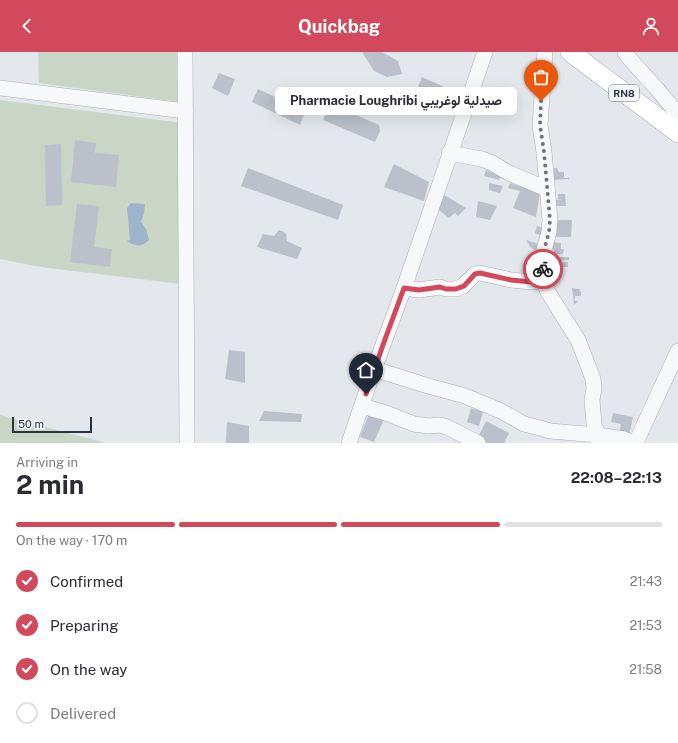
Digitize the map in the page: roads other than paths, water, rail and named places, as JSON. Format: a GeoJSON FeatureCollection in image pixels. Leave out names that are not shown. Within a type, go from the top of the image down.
{"type":"FeatureCollection","features":[{"type":"Feature","properties":{"kind":"main road","name":"RN8"},"geometry":{"type":"LineString","coordinates":[[570,52],[678,134]]}},
{"type":"Feature","properties":{"kind":"street"},"geometry":{"type":"LineString","coordinates":[[185,52],[187,443]]}},
{"type":"Feature","properties":{"kind":"street"},"geometry":{"type":"LineString","coordinates":[[349,443],[404,288],[484,52]]}},
{"type":"Feature","properties":{"kind":"street"},"geometry":{"type":"LineString","coordinates":[[545,52],[540,125],[548,189],[550,220],[549,232],[544,250],[544,282],[548,292],[578,340],[593,379],[594,388],[592,400],[594,424],[598,439]]}},
{"type":"Feature","properties":{"kind":"street"},"geometry":{"type":"LineString","coordinates":[[625,52],[678,114]]}},
{"type":"Feature","properties":{"kind":"street"},"geometry":{"type":"LineString","coordinates":[[0,88],[185,111]]}},
{"type":"Feature","properties":{"kind":"street"},"geometry":{"type":"LineString","coordinates":[[449,154],[482,159],[509,173],[548,189]]}},
{"type":"Feature","properties":{"kind":"street"},"geometry":{"type":"LineString","coordinates":[[404,288],[419,290],[440,287],[446,289],[456,289],[464,286],[475,274],[480,273],[511,280],[544,282]]}},
{"type":"Feature","properties":{"kind":"street"},"geometry":{"type":"LineString","coordinates":[[374,369],[465,396],[501,411],[549,437],[624,439],[632,442],[638,438],[678,351]]}},
{"type":"Feature","properties":{"kind":"street"},"geometry":{"type":"LineString","coordinates":[[362,406],[386,413],[414,424],[428,426],[440,425],[447,427],[478,443]]}},
{"type":"Feature","properties":{"kind":"water"},"geometry":{"type":"Polygon","coordinates":[[[131,203],[145,204],[141,222],[146,229],[149,240],[140,245],[135,245],[126,241],[130,240],[127,208],[131,203]]]}},
{"type":"Feature","properties":{"kind":"place","name":"Pharmacie Loughribi صيدلية لوغريبي"},"geometry":{"type":"Point","coordinates":[541,101]}}]}
